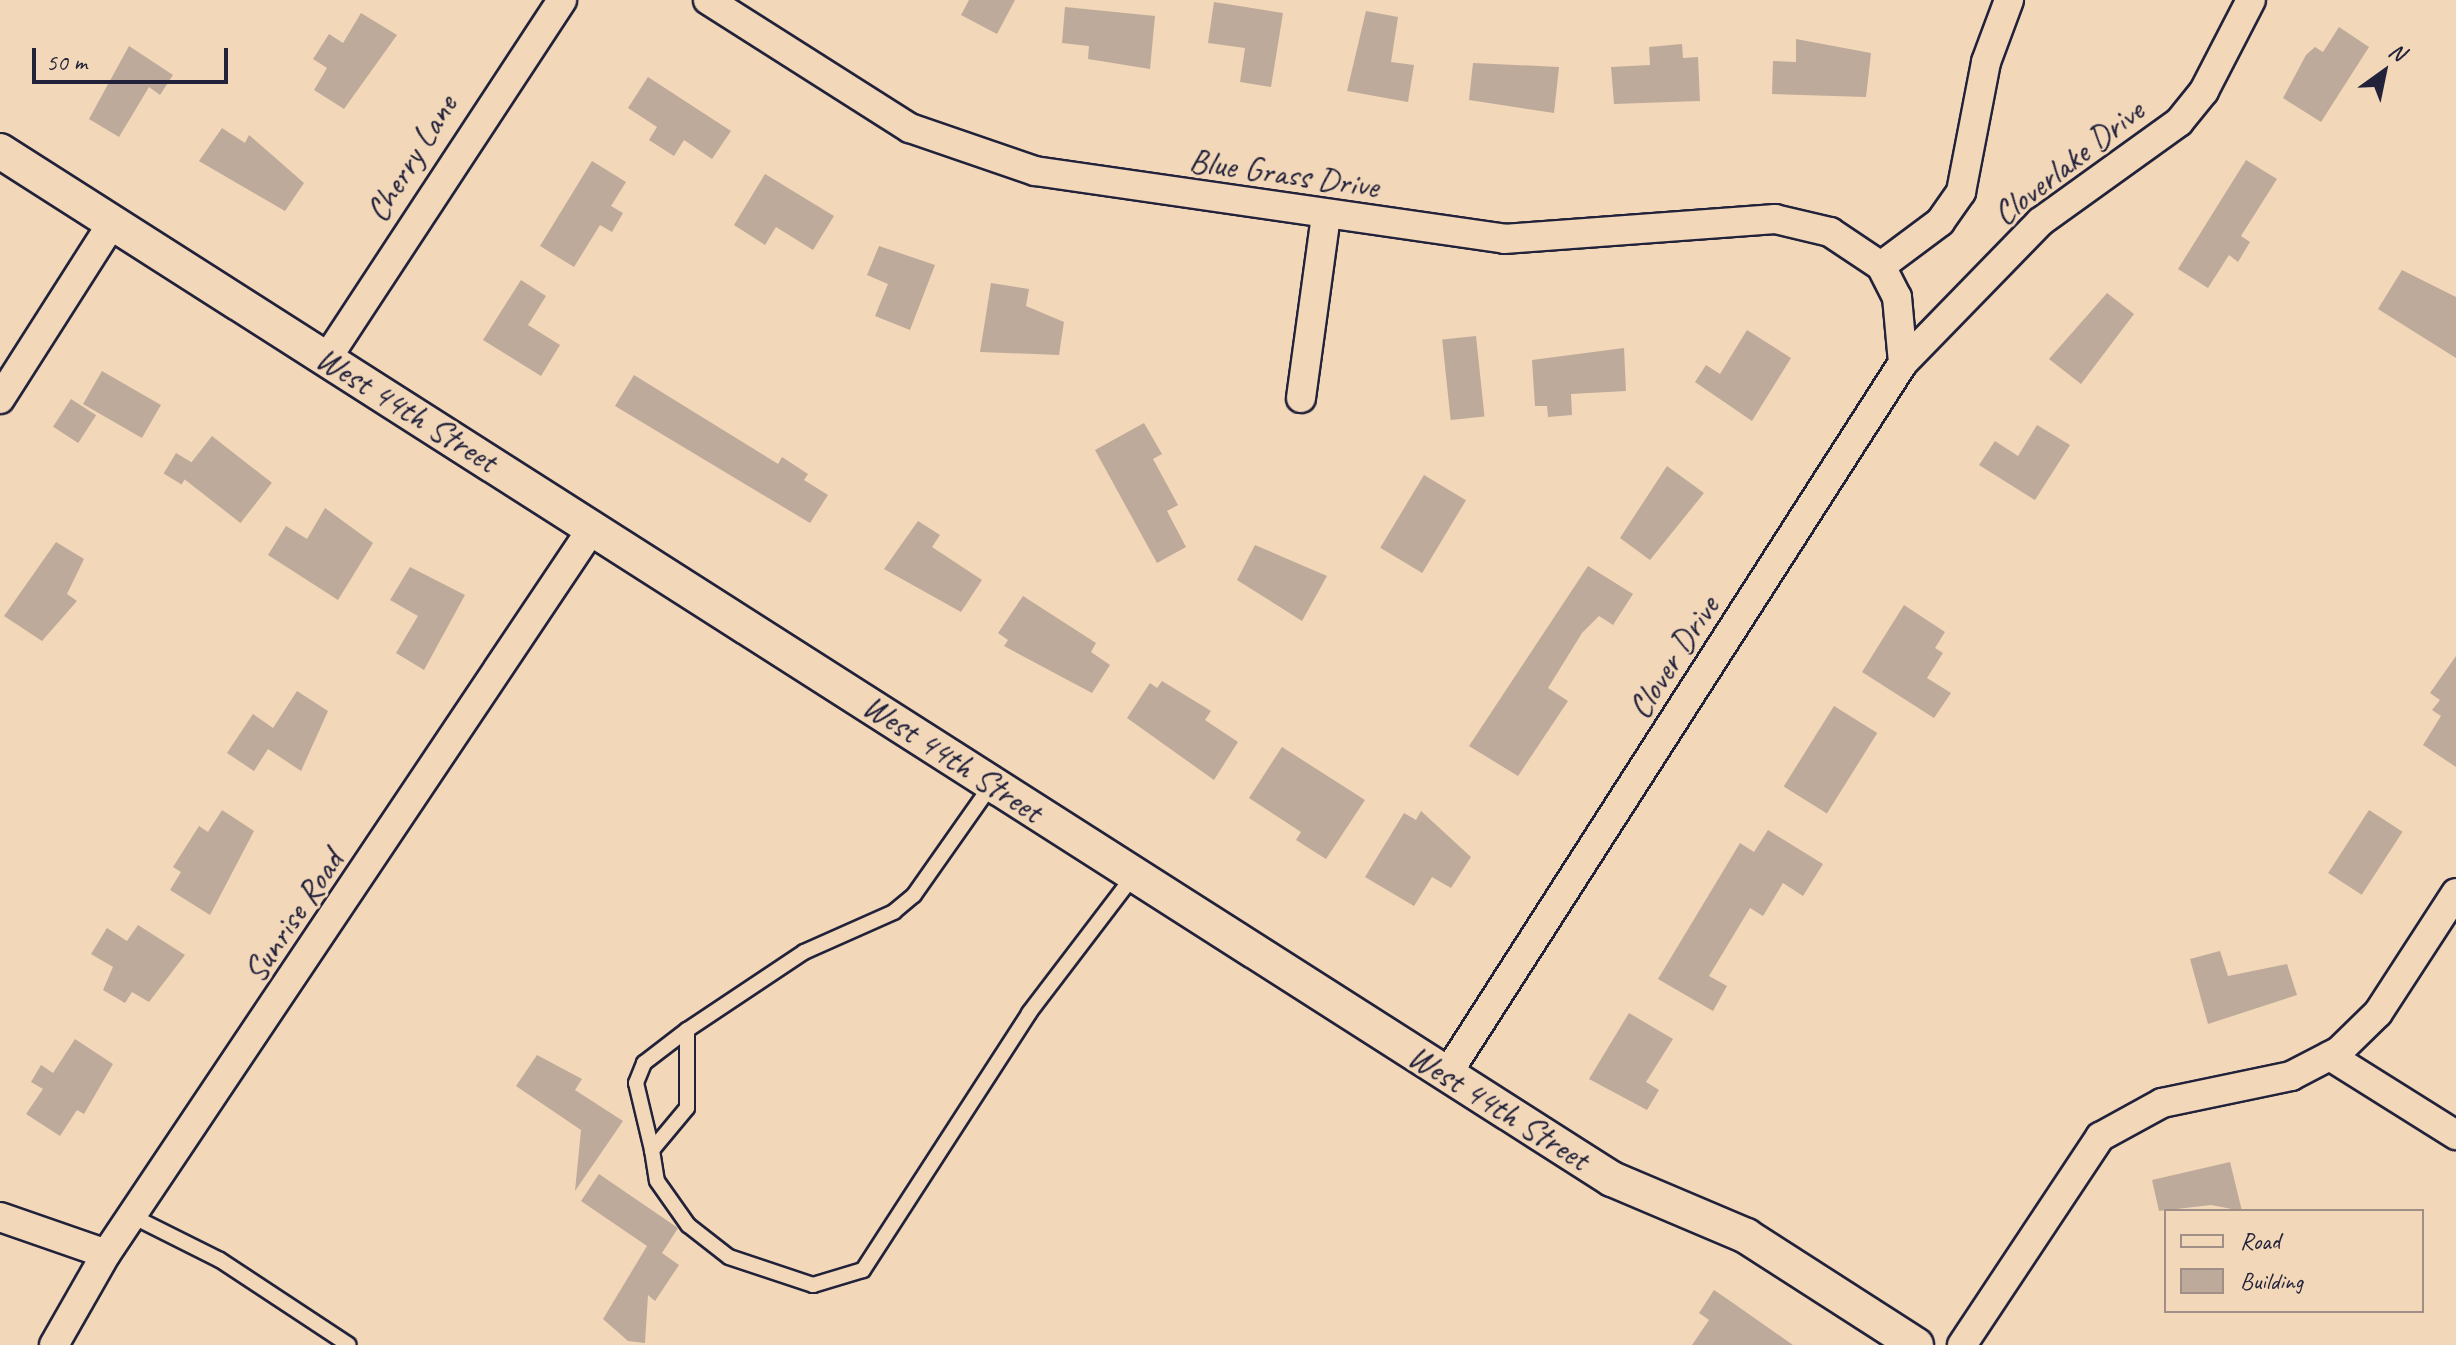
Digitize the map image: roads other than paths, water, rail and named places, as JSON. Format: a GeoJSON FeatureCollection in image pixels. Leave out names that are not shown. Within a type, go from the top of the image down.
{"type":"FeatureCollection","features":[{"type":"Feature","properties":{"kind":"street","name":"Cherry Lane"},"geometry":{"type":"LineString","coordinates":[[327,358],[562,0]]}},
{"type":"Feature","properties":{"kind":"street","name":"Blue Grass Drive"},"geometry":{"type":"LineString","coordinates":[[708,0],[847,93],[989,159],[1326,215],[1555,240],[1775,219],[1830,232],[1881,266]]}},
{"type":"Feature","properties":{"kind":"street","name":"Cloverlake Drive"},"geometry":{"type":"LineString","coordinates":[[1881,266],[1940,222],[1961,192],[1986,62],[2009,0]]}},
{"type":"Feature","properties":{"kind":"street","name":"Cloverlake Drive"},"geometry":{"type":"LineString","coordinates":[[1903,363],[2040,222],[2179,122],[2204,91],[2251,0]]}},
{"type":"Feature","properties":{"kind":"street","name":"West 44th Street"},"geometry":{"type":"LineString","coordinates":[[0,151],[1627,1187],[1746,1236],[1916,1345]]}},
{"type":"Feature","properties":{"kind":"street"},"geometry":{"type":"LineString","coordinates":[[1301,398],[1326,215]]}},
{"type":"Feature","properties":{"kind":"street"},"geometry":{"type":"LineString","coordinates":[[0,399],[112,223]]}},
{"type":"Feature","properties":{"kind":"street"},"geometry":{"type":"LineString","coordinates":[[1881,266],[1897,297],[1903,363]]}},
{"type":"Feature","properties":{"kind":"street","name":"Clover Drive"},"geometry":{"type":"LineString","coordinates":[[1447,1074],[1903,363]]}},
{"type":"Feature","properties":{"kind":"street","name":"Sunrise Road"},"geometry":{"type":"LineString","coordinates":[[54,1345],[106,1254],[593,527]]}},
{"type":"Feature","properties":{"kind":"street"},"geometry":{"type":"LineString","coordinates":[[1962,1345],[2107,1130],[2162,1103],[2291,1076],[2330,1056],[2378,1013],[2456,893]]}},
{"type":"Feature","properties":{"kind":"street"},"geometry":{"type":"LineString","coordinates":[[2330,1056],[2456,1135]]}},
{"type":"Feature","properties":{"kind":"street"},"geometry":{"type":"LineString","coordinates":[[0,1217],[106,1254]]}},
{"type":"Feature","properties":{"kind":"lane"},"geometry":{"type":"LineString","coordinates":[[992,784],[914,895],[894,912],[804,952],[652,1054],[636,1083],[657,1181],[688,1225],[729,1257],[813,1285],[863,1270],[1029,1013],[1134,874]]}},
{"type":"Feature","properties":{"kind":"lane"},"geometry":{"type":"LineString","coordinates":[[652,1150],[687,1108],[687,1030]]}},
{"type":"Feature","properties":{"kind":"lane"},"geometry":{"type":"LineString","coordinates":[[132,1216],[220,1260],[349,1345]]}}]}
